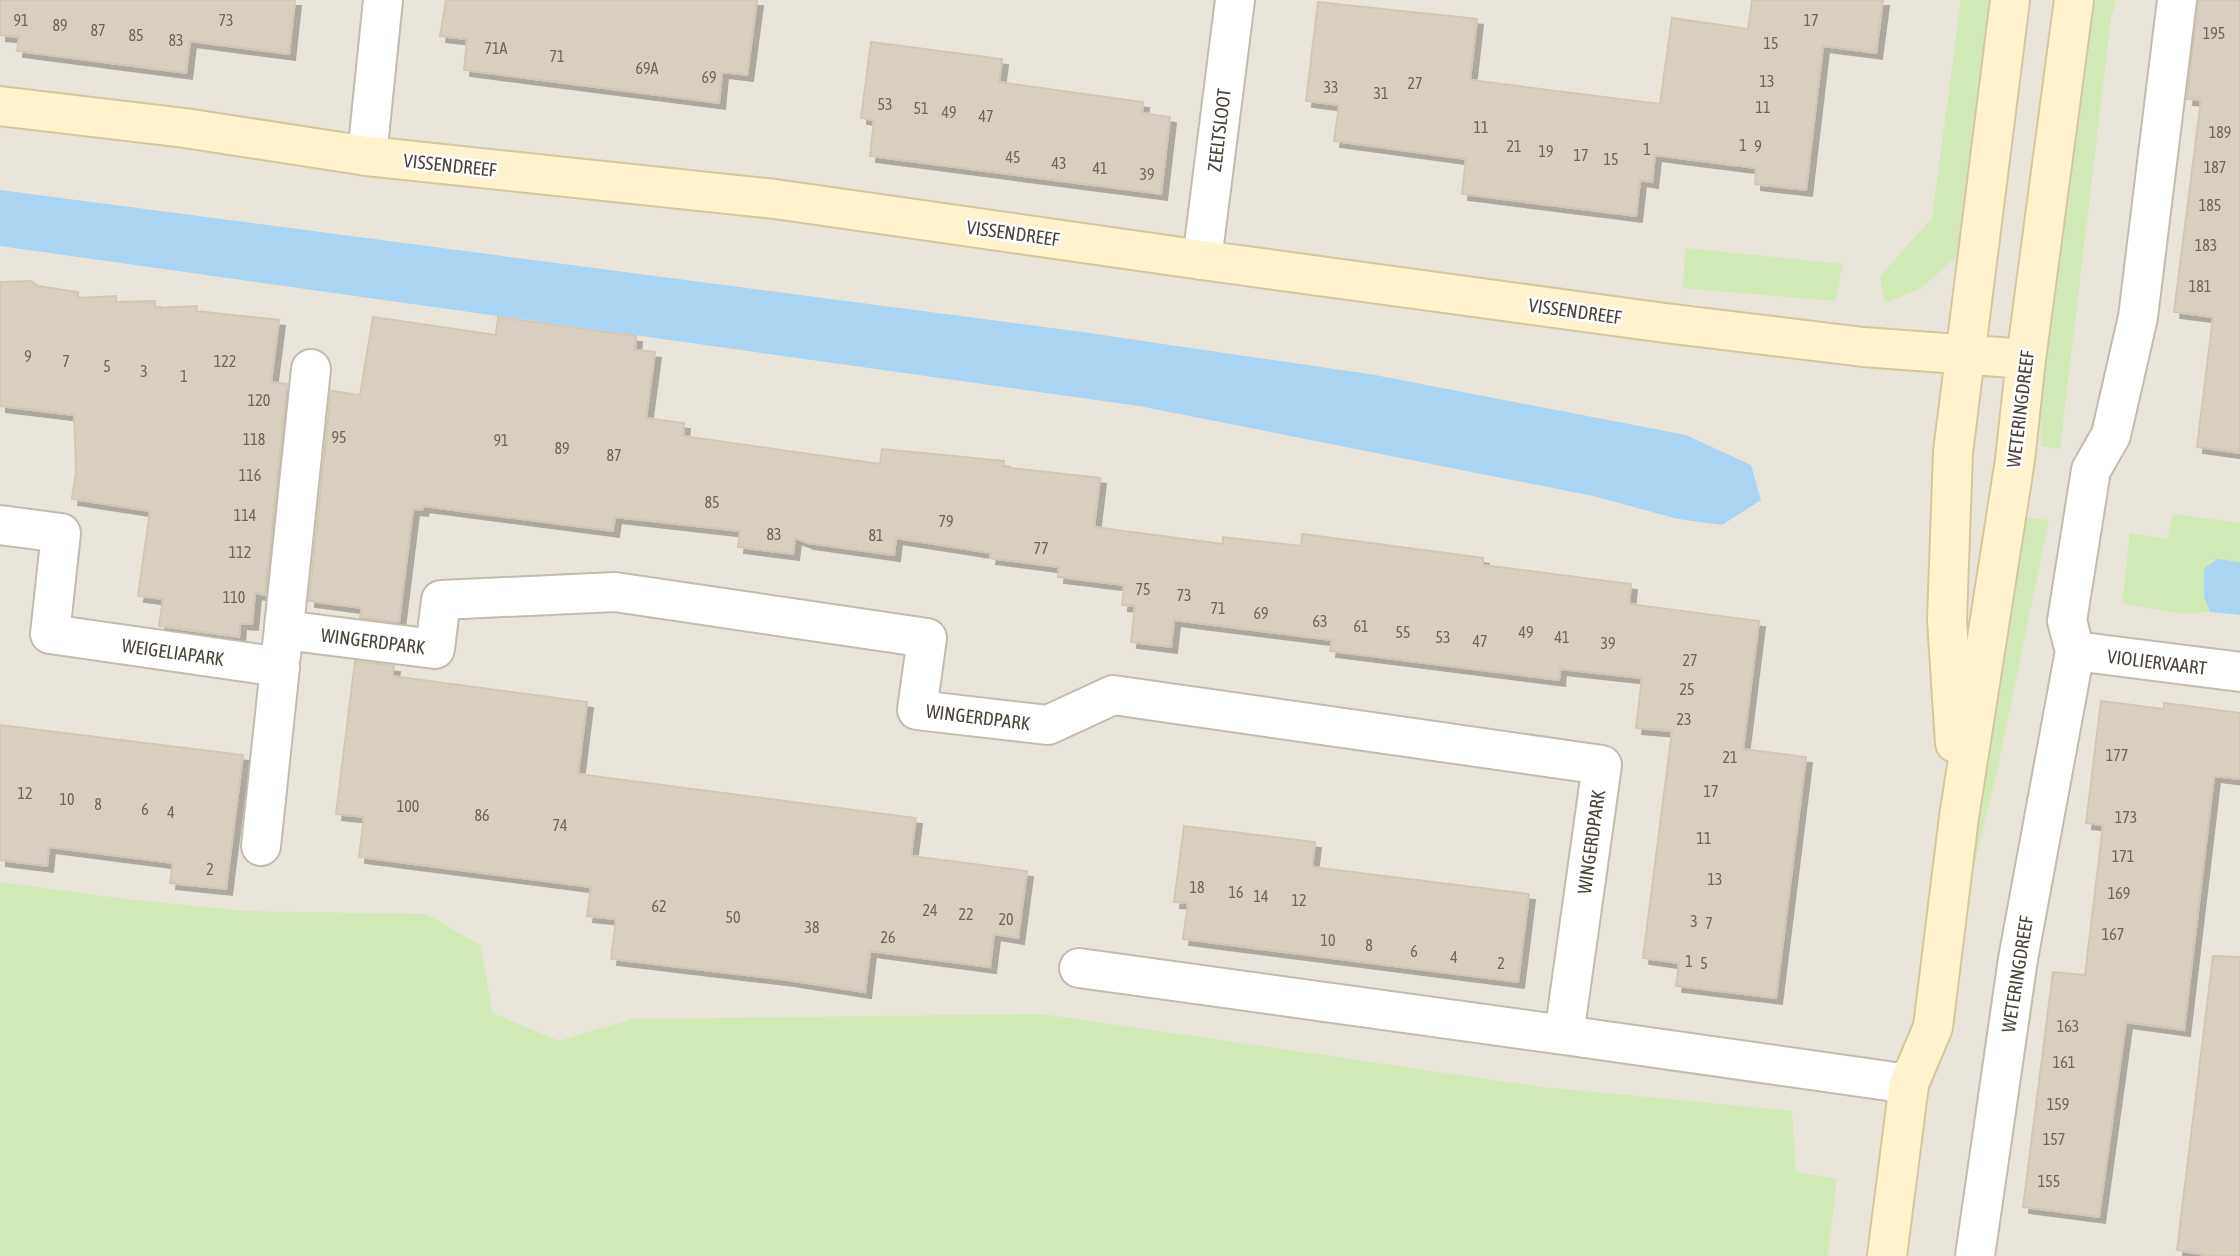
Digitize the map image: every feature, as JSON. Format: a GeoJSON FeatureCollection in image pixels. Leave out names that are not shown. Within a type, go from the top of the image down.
{"type":"FeatureCollection","features":[{"type":"Feature","properties":{"kind":"street"},"geometry":{"type":"LineString","coordinates":[[367,156],[383,0]]}},
{"type":"Feature","properties":{"kind":"street","name":"ZEELTSLOOT"},"geometry":{"type":"LineString","coordinates":[[1202,260],[1235,0]]}},
{"type":"Feature","properties":{"kind":"street","name":"WETERINGDREEF"},"geometry":{"type":"LineString","coordinates":[[1959,817],[1947,620],[1953,452],[2010,0]]}},
{"type":"Feature","properties":{"kind":"street","name":"WETERINGDREEF"},"geometry":{"type":"LineString","coordinates":[[1887,1256],[1909,1084],[1933,1027],[1959,817],[2015,460],[2074,0]]}},
{"type":"Feature","properties":{"kind":"street"},"geometry":{"type":"LineString","coordinates":[[2075,651],[2067,621],[2091,471],[2110,435],[2138,317],[2177,0]]}},
{"type":"Feature","properties":{"kind":"street","name":"VISSENDREEF"},"geometry":{"type":"LineString","coordinates":[[0,106],[185,128],[367,156],[775,198],[1665,323],[1863,347],[2026,359]]}},
{"type":"Feature","properties":{"kind":"street"},"geometry":{"type":"LineString","coordinates":[[261,846],[311,369]]}},
{"type":"Feature","properties":{"kind":"street","name":"WEIGELIAPARK"},"geometry":{"type":"LineString","coordinates":[[0,525],[61,533],[50,634],[280,667]]}},
{"type":"Feature","properties":{"kind":"street","name":"WINGERDPARK"},"geometry":{"type":"LineString","coordinates":[[284,630],[435,649],[441,600],[615,592],[927,638],[917,710],[1048,725],[1113,695],[1602,765],[1564,1035]]}},
{"type":"Feature","properties":{"kind":"street","name":"WETERINGDREEF"},"geometry":{"type":"LineString","coordinates":[[1975,1256],[2018,959],[2075,651]]}},
{"type":"Feature","properties":{"kind":"street","name":"VIOLIERVAART"},"geometry":{"type":"LineString","coordinates":[[2075,651],[2240,672]]}},
{"type":"Feature","properties":{"kind":"street"},"geometry":{"type":"LineString","coordinates":[[1079,968],[1909,1084]]}},
{"type":"Feature","properties":{"kind":"shaded area"},"geometry":{"type":"Polygon","coordinates":[[[0,0],[2240,0],[2240,1256],[0,1256],[0,0]]]}},
{"type":"Feature","properties":{"kind":"green space"},"geometry":{"type":"Polygon","coordinates":[[[1961,0],[1996,0],[1962,252],[1921,288],[1885,303],[1880,276],[1932,218],[1961,0]]]}},
{"type":"Feature","properties":{"kind":"green space"},"geometry":{"type":"Polygon","coordinates":[[[2090,0],[2116,0],[2111,18],[2060,449],[2041,446],[2040,388],[2090,0]]]}},
{"type":"Feature","properties":{"kind":"green space"},"geometry":{"type":"Polygon","coordinates":[[[1685,248],[1843,264],[1835,301],[1683,288],[1685,248]]]}},
{"type":"Feature","properties":{"kind":"green space"},"geometry":{"type":"Polygon","coordinates":[[[2173,514],[2240,523],[2240,562],[2217,559],[2204,597],[2210,612],[2181,614],[2122,603],[2130,533],[2167,539],[2173,514]]]}},
{"type":"Feature","properties":{"kind":"green space"},"geometry":{"type":"Polygon","coordinates":[[[2024,517],[2049,520],[1997,771],[1973,871],[1962,875],[2024,517]]]}},
{"type":"Feature","properties":{"kind":"green space"},"geometry":{"type":"Polygon","coordinates":[[[0,882],[245,911],[426,914],[480,945],[493,1013],[559,1041],[632,1019],[1042,1014],[1542,1087],[1792,1111],[1796,1172],[1837,1179],[1828,1256],[0,1256],[0,882]]]}},
{"type":"Feature","properties":{"kind":"water"},"geometry":{"type":"Polygon","coordinates":[[[0,190],[1082,332],[1375,375],[1686,435],[1751,465],[1761,500],[1722,525],[1678,519],[1593,496],[1139,406],[0,246],[0,190]]]}},
{"type":"Feature","properties":{"kind":"water"},"geometry":{"type":"Polygon","coordinates":[[[2217,559],[2240,562],[2240,615],[2210,612],[2204,597],[2204,569],[2217,559]]]}},
{"type":"Feature","properties":{"kind":"building"},"geometry":{"type":"Polygon","coordinates":[[[0,0],[295,0],[289,54],[190,41],[186,73],[17,51],[19,37],[0,35],[0,0]]]}},
{"type":"Feature","properties":{"kind":"building"},"geometry":{"type":"Polygon","coordinates":[[[446,0],[757,0],[747,75],[722,72],[719,103],[464,70],[467,39],[440,36],[446,0]]]}},
{"type":"Feature","properties":{"kind":"building"},"geometry":{"type":"Polygon","coordinates":[[[1752,0],[1883,0],[1876,53],[1823,46],[1806,190],[1755,184],[1756,168],[1655,155],[1652,182],[1640,180],[1636,216],[1462,194],[1466,159],[1334,141],[1339,105],[1306,101],[1318,2],[1477,19],[1470,80],[1660,104],[1672,18],[1748,29],[1752,0]]]}},
{"type":"Feature","properties":{"kind":"building"},"geometry":{"type":"Polygon","coordinates":[[[2198,0],[2240,0],[2240,453],[2197,447],[2213,317],[2174,312],[2201,100],[2187,99],[2198,0]]]}},
{"type":"Feature","properties":{"kind":"building"},"geometry":{"type":"Polygon","coordinates":[[[871,42],[1002,59],[999,82],[1143,102],[1142,113],[1170,117],[1161,194],[870,156],[874,120],[861,118],[871,42]]]}},
{"type":"Feature","properties":{"kind":"building"},"geometry":{"type":"Polygon","coordinates":[[[31,281],[38,286],[78,292],[78,298],[116,296],[116,302],[155,301],[155,308],[197,306],[196,311],[279,320],[271,382],[287,384],[265,595],[255,593],[252,624],[240,623],[239,637],[159,626],[163,599],[138,596],[150,511],[72,499],[76,471],[74,415],[0,406],[0,282],[31,281]]]}},
{"type":"Feature","properties":{"kind":"building"},"geometry":{"type":"Polygon","coordinates":[[[373,317],[496,335],[498,317],[636,336],[635,350],[655,352],[646,418],[684,423],[683,436],[880,464],[882,449],[1004,461],[1003,467],[1100,478],[1094,527],[1223,544],[1223,537],[1301,546],[1302,534],[1483,558],[1483,565],[1631,584],[1629,604],[1759,621],[1743,749],[1806,757],[1776,998],[1676,986],[1679,963],[1643,958],[1672,731],[1636,728],[1642,678],[1560,669],[1559,680],[1330,651],[1332,640],[1174,620],[1171,647],[1131,642],[1135,606],[1122,605],[1124,585],[1058,577],[1059,567],[990,558],[991,553],[896,538],[894,555],[808,543],[795,538],[793,554],[738,547],[740,531],[615,517],[613,531],[423,506],[422,510],[413,509],[399,622],[360,618],[362,608],[309,601],[331,391],[360,395],[373,317]]]}},
{"type":"Feature","properties":{"kind":"building"},"geometry":{"type":"Polygon","coordinates":[[[355,661],[394,666],[392,676],[587,702],[578,774],[916,818],[911,856],[1027,871],[1018,938],[994,934],[990,967],[870,951],[865,992],[611,959],[616,919],[587,916],[591,887],[359,857],[364,817],[336,814],[355,661]]]}},
{"type":"Feature","properties":{"kind":"building"},"geometry":{"type":"Polygon","coordinates":[[[2101,701],[2164,709],[2164,703],[2240,713],[2240,779],[2214,776],[2184,1030],[2126,1022],[2099,1217],[2023,1207],[2053,972],[2085,975],[2103,825],[2086,823],[2101,701]]]}},
{"type":"Feature","properties":{"kind":"building"},"geometry":{"type":"Polygon","coordinates":[[[0,725],[243,755],[226,889],[170,883],[173,863],[49,847],[47,866],[0,860],[0,725]]]}},
{"type":"Feature","properties":{"kind":"building"},"geometry":{"type":"Polygon","coordinates":[[[1184,826],[1315,842],[1312,867],[1529,894],[1518,982],[1183,939],[1188,903],[1174,902],[1184,826]]]}},
{"type":"Feature","properties":{"kind":"building"},"geometry":{"type":"Polygon","coordinates":[[[2213,956],[2240,957],[2240,1256],[2212,1256],[2177,1250],[2213,956]]]}}]}
